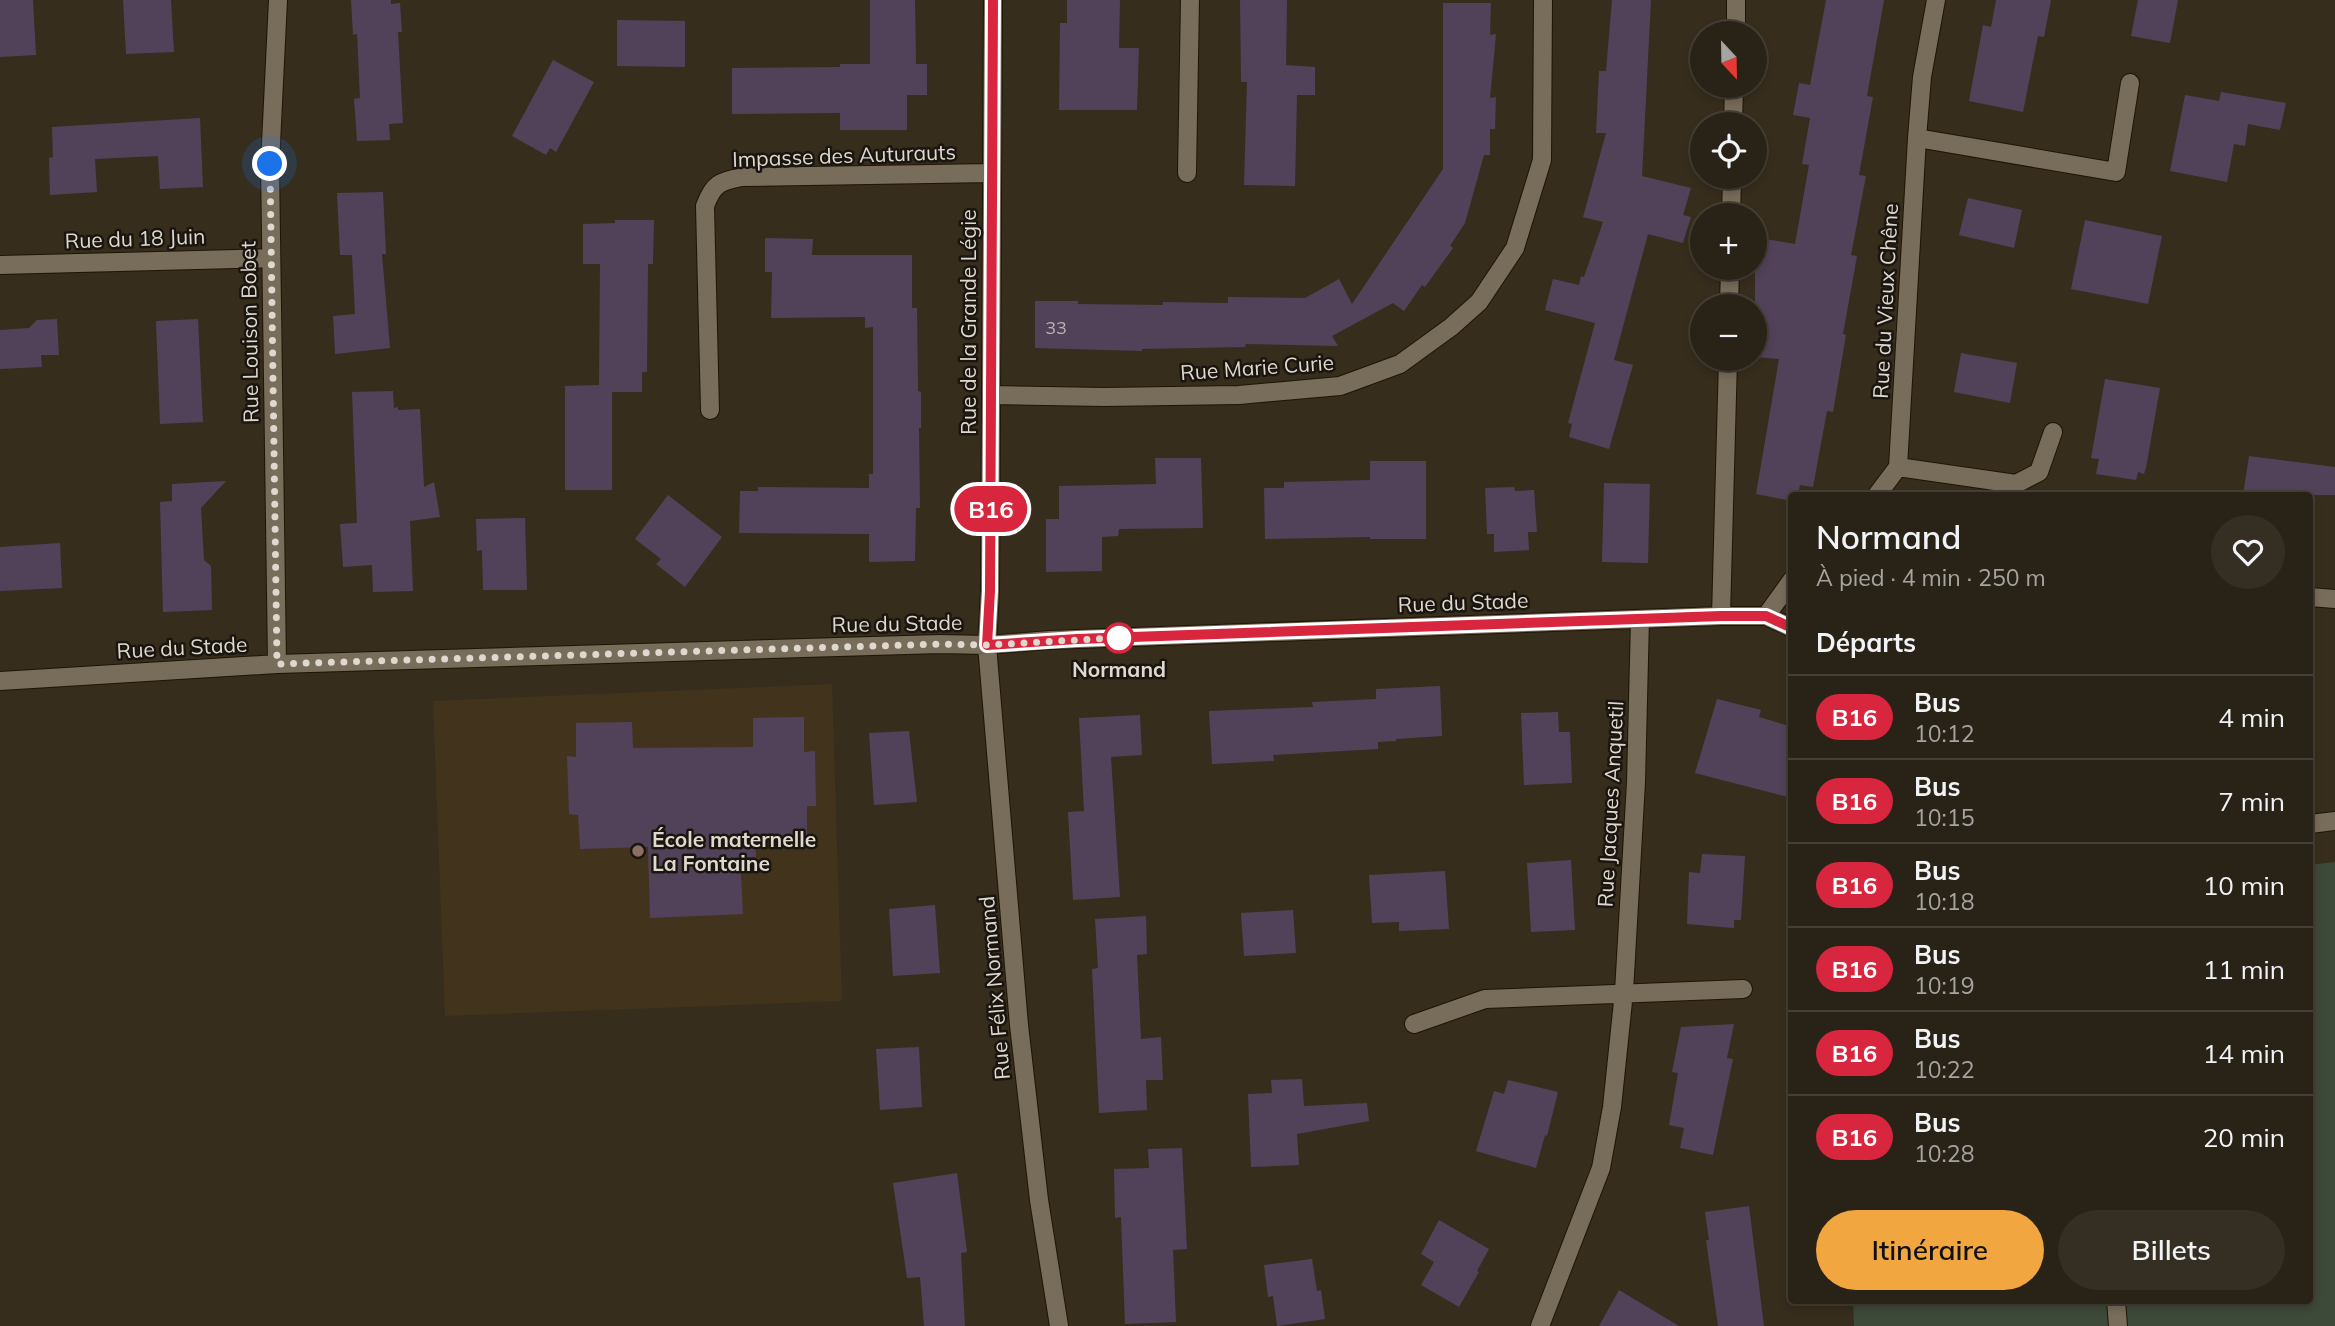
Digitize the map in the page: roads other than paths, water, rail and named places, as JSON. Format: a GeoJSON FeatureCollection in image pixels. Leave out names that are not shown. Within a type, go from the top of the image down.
{"type":"FeatureCollection","features":[{"type":"Feature","properties":{"kind":"street","name":"Rue Louison Bobet"},"geometry":{"type":"LineString","coordinates":[[277,664],[270,164],[278,0]]}},
{"type":"Feature","properties":{"kind":"street","name":"Rue de la Grande Légie"},"geometry":{"type":"LineString","coordinates":[[987,645],[990,591],[993,0]]}},
{"type":"Feature","properties":{"kind":"street"},"geometry":{"type":"LineString","coordinates":[[1187,173],[1190,0]]}},
{"type":"Feature","properties":{"kind":"street","name":"Rue Marie Curie"},"geometry":{"type":"LineString","coordinates":[[991,395],[1239,396],[1340,386],[1400,364],[1451,327],[1479,302],[1515,248],[1542,160],[1543,0]]}},
{"type":"Feature","properties":{"kind":"street"},"geometry":{"type":"LineString","coordinates":[[1736,0],[1736,21]]}},
{"type":"Feature","properties":{"kind":"street","name":"Rue du Vieux Chêne"},"geometry":{"type":"LineString","coordinates":[[1898,467],[1917,138],[1923,77],[1936,0]]}},
{"type":"Feature","properties":{"kind":"street"},"geometry":{"type":"LineString","coordinates":[[1917,138],[2116,172],[2130,83]]}},
{"type":"Feature","properties":{"kind":"street","name":"Impasse des Auturauts"},"geometry":{"type":"LineString","coordinates":[[710,410],[704,225],[705,206],[710,191],[723,181],[742,177],[992,173]]}},
{"type":"Feature","properties":{"kind":"street","name":"Rue du 18 Juin"},"geometry":{"type":"LineString","coordinates":[[0,265],[271,257]]}},
{"type":"Feature","properties":{"kind":"street"},"geometry":{"type":"LineString","coordinates":[[1721,616],[1728,371]]}},
{"type":"Feature","properties":{"kind":"street"},"geometry":{"type":"LineString","coordinates":[[1879,492],[1898,467],[2016,484],[2039,472],[2053,432]]}},
{"type":"Feature","properties":{"kind":"street"},"geometry":{"type":"LineString","coordinates":[[1766,616],[1788,586]]}},
{"type":"Feature","properties":{"kind":"street"},"geometry":{"type":"LineString","coordinates":[[2313,597],[2335,599]]}},
{"type":"Feature","properties":{"kind":"street","name":"Rue du Stade"},"geometry":{"type":"LineString","coordinates":[[0,681],[277,664],[940,644],[987,645],[1050,640],[1640,618],[1766,616],[1788,626]]}},
{"type":"Feature","properties":{"kind":"street","name":"Rue Jacques Anquetil"},"geometry":{"type":"LineString","coordinates":[[1539,1326],[1601,1168],[1612,1107],[1624,992],[1636,782],[1640,618]]}},
{"type":"Feature","properties":{"kind":"street","name":"Rue Félix Normand"},"geometry":{"type":"LineString","coordinates":[[987,645],[1019,1026],[1039,1200],[1059,1326]]}},
{"type":"Feature","properties":{"kind":"street"},"geometry":{"type":"LineString","coordinates":[[2313,824],[2335,821]]}},
{"type":"Feature","properties":{"kind":"street"},"geometry":{"type":"LineString","coordinates":[[1414,1024],[1485,999],[1743,989]]}},
{"type":"Feature","properties":{"kind":"street"},"geometry":{"type":"LineString","coordinates":[[2116,1304],[2118,1326]]}},
{"type":"Feature","properties":{"kind":"place","name":"Normand"},"geometry":{"type":"Point","coordinates":[1119,638]}},
{"type":"Feature","properties":{"kind":"place","name":"École maternelle La Fontaine"},"geometry":{"type":"Point","coordinates":[638,851]}}]}
